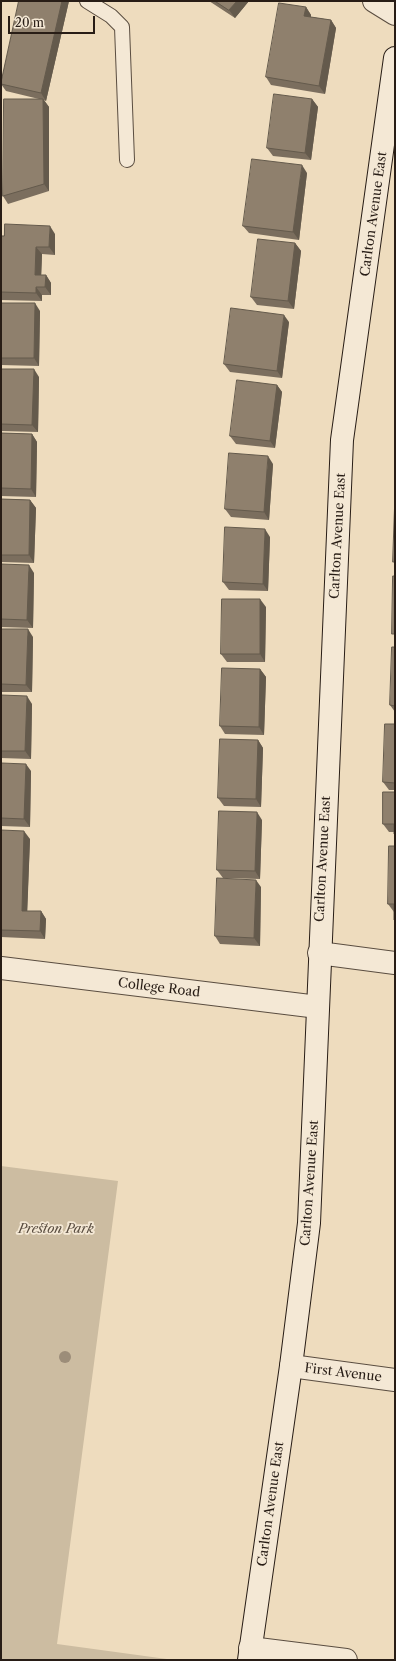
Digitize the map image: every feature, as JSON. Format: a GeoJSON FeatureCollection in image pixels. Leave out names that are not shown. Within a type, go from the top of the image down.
{"type":"FeatureCollection","features":[{"type":"Feature","properties":{"kind":"street"},"geometry":{"type":"LineString","coordinates":[[374,1],[395,14]]}},
{"type":"Feature","properties":{"kind":"street","name":"Carlton Avenue East"},"geometry":{"type":"LineString","coordinates":[[250,1654],[291,1366],[309,1223],[319,953],[342,440],[395,58]]}},
{"type":"Feature","properties":{"kind":"street"},"geometry":{"type":"LineString","coordinates":[[319,953],[395,963]]}},
{"type":"Feature","properties":{"kind":"street","name":"College Road"},"geometry":{"type":"LineString","coordinates":[[1,968],[318,1007]]}},
{"type":"Feature","properties":{"kind":"street","name":"First Avenue"},"geometry":{"type":"LineString","coordinates":[[291,1366],[395,1380]]}},
{"type":"Feature","properties":{"kind":"street"},"geometry":{"type":"LineString","coordinates":[[250,1654],[346,1660]]}},
{"type":"Feature","properties":{"kind":"lane"},"geometry":{"type":"LineString","coordinates":[[87,1],[111,16],[122,27],[127,160]]}},
{"type":"Feature","properties":{"kind":"green space","name":"Preston Park"},"geometry":{"type":"Polygon","coordinates":[[[1,1166],[118,1181],[57,1644],[174,1660],[1,1660],[1,1166]]]}},
{"type":"Feature","properties":{"kind":"building"},"geometry":{"type":"Polygon","coordinates":[[[19,1],[62,1],[41,93],[1,84],[19,1]]]}},
{"type":"Feature","properties":{"kind":"building"},"geometry":{"type":"Polygon","coordinates":[[[215,1],[237,1],[229,10],[215,1]]]}},
{"type":"Feature","properties":{"kind":"building"},"geometry":{"type":"Polygon","coordinates":[[[279,3],[306,7],[304,16],[331,20],[319,86],[266,77],[279,3]]]}},
{"type":"Feature","properties":{"kind":"building"},"geometry":{"type":"Polygon","coordinates":[[[274,94],[312,99],[305,153],[267,148],[274,94]]]}},
{"type":"Feature","properties":{"kind":"building"},"geometry":{"type":"Polygon","coordinates":[[[4,99],[43,99],[44,184],[3,196],[4,99]]]}},
{"type":"Feature","properties":{"kind":"building"},"geometry":{"type":"Polygon","coordinates":[[[252,159],[302,165],[293,232],[243,226],[252,159]]]}},
{"type":"Feature","properties":{"kind":"building"},"geometry":{"type":"Polygon","coordinates":[[[5,224],[50,226],[49,247],[36,247],[35,275],[46,275],[45,287],[36,287],[36,293],[1,292],[1,236],[4,236],[5,224]]]}},
{"type":"Feature","properties":{"kind":"building"},"geometry":{"type":"Polygon","coordinates":[[[258,239],[295,243],[288,301],[251,297],[258,239]]]}},
{"type":"Feature","properties":{"kind":"building"},"geometry":{"type":"Polygon","coordinates":[[[1,303],[35,303],[34,358],[1,358],[1,303]]]}},
{"type":"Feature","properties":{"kind":"building"},"geometry":{"type":"Polygon","coordinates":[[[231,308],[284,315],[277,371],[224,364],[231,308]]]}},
{"type":"Feature","properties":{"kind":"building"},"geometry":{"type":"Polygon","coordinates":[[[1,369],[34,369],[32,425],[1,424],[1,369]]]}},
{"type":"Feature","properties":{"kind":"building"},"geometry":{"type":"Polygon","coordinates":[[[237,380],[277,385],[270,441],[230,436],[237,380]]]}},
{"type":"Feature","properties":{"kind":"building"},"geometry":{"type":"Polygon","coordinates":[[[1,433],[32,434],[31,489],[1,488],[1,433]]]}},
{"type":"Feature","properties":{"kind":"building"},"geometry":{"type":"Polygon","coordinates":[[[229,453],[268,456],[264,512],[225,509],[229,453]]]}},
{"type":"Feature","properties":{"kind":"building"},"geometry":{"type":"Polygon","coordinates":[[[395,495],[395,562],[393,562],[395,495]]]}},
{"type":"Feature","properties":{"kind":"building"},"geometry":{"type":"Polygon","coordinates":[[[1,499],[30,500],[29,555],[1,555],[1,499]]]}},
{"type":"Feature","properties":{"kind":"building"},"geometry":{"type":"Polygon","coordinates":[[[225,527],[265,529],[263,584],[223,582],[225,527]]]}},
{"type":"Feature","properties":{"kind":"building"},"geometry":{"type":"Polygon","coordinates":[[[1,564],[29,565],[27,620],[1,619],[1,564]]]}},
{"type":"Feature","properties":{"kind":"building"},"geometry":{"type":"Polygon","coordinates":[[[393,576],[395,576],[395,634],[392,634],[393,576]]]}},
{"type":"Feature","properties":{"kind":"building"},"geometry":{"type":"Polygon","coordinates":[[[222,599],[260,599],[260,654],[221,654],[222,599]]]}},
{"type":"Feature","properties":{"kind":"building"},"geometry":{"type":"Polygon","coordinates":[[[1,629],[28,629],[26,685],[1,684],[1,629]]]}},
{"type":"Feature","properties":{"kind":"building"},"geometry":{"type":"Polygon","coordinates":[[[392,647],[395,647],[395,706],[390,705],[392,647]]]}},
{"type":"Feature","properties":{"kind":"building"},"geometry":{"type":"Polygon","coordinates":[[[222,668],[260,669],[259,727],[220,726],[222,668]]]}},
{"type":"Feature","properties":{"kind":"building"},"geometry":{"type":"Polygon","coordinates":[[[1,695],[27,696],[25,751],[1,751],[1,695]]]}},
{"type":"Feature","properties":{"kind":"building"},"geometry":{"type":"Polygon","coordinates":[[[385,724],[395,724],[395,783],[383,782],[385,724]]]}},
{"type":"Feature","properties":{"kind":"building"},"geometry":{"type":"Polygon","coordinates":[[[220,739],[258,740],[256,799],[218,798],[220,739]]]}},
{"type":"Feature","properties":{"kind":"building"},"geometry":{"type":"Polygon","coordinates":[[[1,763],[26,764],[24,819],[1,818],[1,763]]]}},
{"type":"Feature","properties":{"kind":"building"},"geometry":{"type":"Polygon","coordinates":[[[383,792],[395,792],[395,834],[394,824],[383,824],[383,792]]]}},
{"type":"Feature","properties":{"kind":"building"},"geometry":{"type":"Polygon","coordinates":[[[219,811],[257,812],[255,871],[217,870],[219,811]]]}},
{"type":"Feature","properties":{"kind":"building"},"geometry":{"type":"Polygon","coordinates":[[[1,830],[24,831],[22,911],[41,911],[40,931],[1,930],[1,830]]]}},
{"type":"Feature","properties":{"kind":"building"},"geometry":{"type":"Polygon","coordinates":[[[389,846],[395,846],[395,920],[394,904],[388,904],[389,846]]]}},
{"type":"Feature","properties":{"kind":"building"},"geometry":{"type":"Polygon","coordinates":[[[217,878],[256,880],[254,938],[215,936],[217,878]]]}}]}
